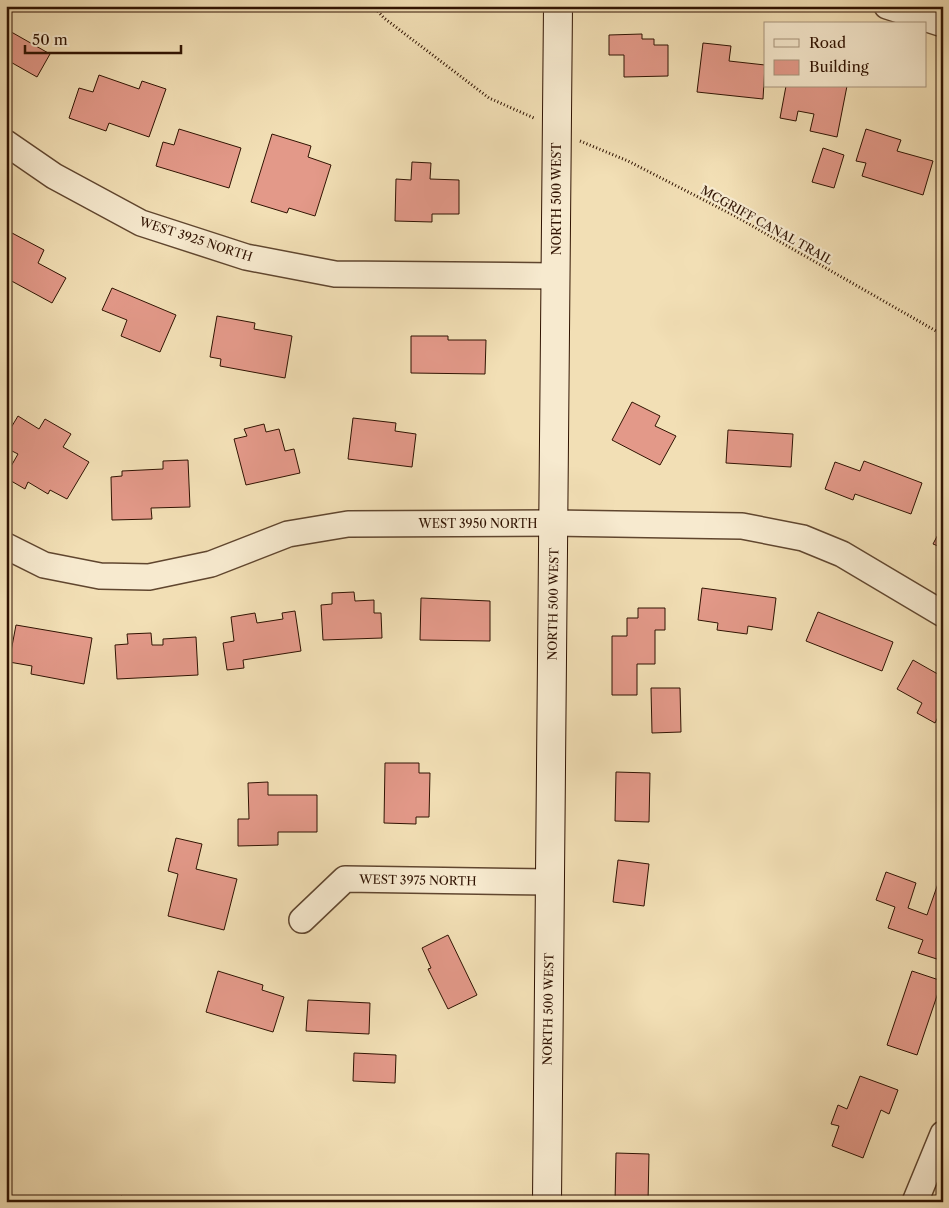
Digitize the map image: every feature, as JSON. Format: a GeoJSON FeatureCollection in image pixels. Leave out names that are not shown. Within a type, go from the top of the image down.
{"type":"FeatureCollection","features":[{"type":"Feature","properties":{"kind":"street","name":"NORTH 500 WEST"},"geometry":{"type":"LineString","coordinates":[[547,1202],[558,6]]}},
{"type":"Feature","properties":{"kind":"street"},"geometry":{"type":"LineString","coordinates":[[887,6],[943,24]]}},
{"type":"Feature","properties":{"kind":"street","name":"WEST 3925 NORTH"},"geometry":{"type":"LineString","coordinates":[[6,143],[54,176],[141,223],[246,257],[335,274],[556,276]]}},
{"type":"Feature","properties":{"kind":"street","name":"WEST 3950 NORTH"},"geometry":{"type":"LineString","coordinates":[[6,546],[44,564],[100,576],[149,577],[211,564],[288,534],[348,524],[553,523],[742,526],[803,538],[842,554],[943,614]]}},
{"type":"Feature","properties":{"kind":"street","name":"WEST 3975 NORTH"},"geometry":{"type":"LineString","coordinates":[[302,920],[345,879],[550,882]]}},
{"type":"Feature","properties":{"kind":"street"},"geometry":{"type":"LineString","coordinates":[[915,1202],[943,1134]]}},
{"type":"Feature","properties":{"kind":"path"},"geometry":{"type":"LineString","coordinates":[[373,6],[384,18],[489,98],[529,116]]}},
{"type":"Feature","properties":{"kind":"path","name":"MCGRIFF CANAL TRAIL"},"geometry":{"type":"LineString","coordinates":[[578,140],[628,161],[735,216],[943,335]]}},
{"type":"Feature","properties":{"kind":"building"},"geometry":{"type":"Polygon","coordinates":[[[6,29],[50,54],[37,77],[7,60],[6,62],[6,29]]]}},
{"type":"Feature","properties":{"kind":"building"},"geometry":{"type":"Polygon","coordinates":[[[642,34],[642,39],[654,39],[654,45],[668,45],[668,76],[624,77],[624,55],[609,55],[609,35],[642,34]]]}},
{"type":"Feature","properties":{"kind":"building"},"geometry":{"type":"Polygon","coordinates":[[[703,43],[731,46],[729,61],[764,65],[763,99],[697,92],[703,43]]]}},
{"type":"Feature","properties":{"kind":"building"},"geometry":{"type":"Polygon","coordinates":[[[99,75],[139,89],[142,81],[166,89],[149,137],[109,123],[106,131],[69,118],[79,88],[93,92],[99,75]]]}},
{"type":"Feature","properties":{"kind":"building"},"geometry":{"type":"Polygon","coordinates":[[[786,88],[847,88],[837,137],[810,131],[814,114],[798,111],[796,121],[780,118],[786,88]]]}},
{"type":"Feature","properties":{"kind":"building"},"geometry":{"type":"Polygon","coordinates":[[[179,129],[241,148],[229,188],[156,166],[163,142],[174,145],[179,129]]]}},
{"type":"Feature","properties":{"kind":"building"},"geometry":{"type":"Polygon","coordinates":[[[866,129],[901,140],[897,151],[933,161],[923,195],[862,176],[866,163],[856,161],[866,129]]]}},
{"type":"Feature","properties":{"kind":"building"},"geometry":{"type":"Polygon","coordinates":[[[272,134],[311,146],[308,157],[331,165],[315,216],[289,208],[287,213],[251,202],[272,134]]]}},
{"type":"Feature","properties":{"kind":"building"},"geometry":{"type":"Polygon","coordinates":[[[823,148],[844,155],[834,188],[812,182],[823,148]]]}},
{"type":"Feature","properties":{"kind":"building"},"geometry":{"type":"Polygon","coordinates":[[[412,162],[431,163],[430,179],[459,180],[459,214],[432,214],[432,222],[395,221],[396,179],[411,180],[412,162]]]}},
{"type":"Feature","properties":{"kind":"building"},"geometry":{"type":"Polygon","coordinates":[[[12,233],[44,250],[38,263],[66,278],[52,303],[6,278],[6,244],[12,233]]]}},
{"type":"Feature","properties":{"kind":"building"},"geometry":{"type":"Polygon","coordinates":[[[112,288],[176,315],[160,352],[121,336],[127,320],[102,310],[112,288]]]}},
{"type":"Feature","properties":{"kind":"building"},"geometry":{"type":"Polygon","coordinates":[[[217,316],[255,323],[254,329],[292,336],[285,378],[220,366],[221,359],[210,357],[217,316]]]}},
{"type":"Feature","properties":{"kind":"building"},"geometry":{"type":"Polygon","coordinates":[[[411,336],[448,336],[448,340],[486,340],[485,374],[411,373],[411,336]]]}},
{"type":"Feature","properties":{"kind":"building"},"geometry":{"type":"Polygon","coordinates":[[[632,402],[660,416],[655,426],[676,436],[660,465],[612,440],[632,402]]]}},
{"type":"Feature","properties":{"kind":"building"},"geometry":{"type":"Polygon","coordinates":[[[18,416],[39,429],[45,419],[71,434],[63,447],[89,462],[67,499],[50,490],[48,494],[28,482],[25,489],[6,478],[18,454],[6,448],[6,436],[18,416]]]}},
{"type":"Feature","properties":{"kind":"building"},"geometry":{"type":"Polygon","coordinates":[[[353,418],[396,423],[395,431],[416,434],[412,467],[348,459],[353,418]]]}},
{"type":"Feature","properties":{"kind":"building"},"geometry":{"type":"Polygon","coordinates":[[[264,424],[266,432],[279,429],[285,451],[294,449],[300,473],[246,485],[234,439],[247,436],[244,429],[264,424]]]}},
{"type":"Feature","properties":{"kind":"building"},"geometry":{"type":"Polygon","coordinates":[[[728,430],[793,434],[791,467],[726,463],[728,430]]]}},
{"type":"Feature","properties":{"kind":"building"},"geometry":{"type":"Polygon","coordinates":[[[188,460],[190,507],[151,508],[152,519],[112,520],[111,477],[122,476],[122,471],[163,469],[163,461],[188,460]]]}},
{"type":"Feature","properties":{"kind":"building"},"geometry":{"type":"Polygon","coordinates":[[[864,461],[922,483],[911,514],[855,494],[853,500],[825,489],[835,462],[860,471],[864,461]]]}},
{"type":"Feature","properties":{"kind":"building"},"geometry":{"type":"Polygon","coordinates":[[[943,525],[943,548],[933,544],[943,525]]]}},
{"type":"Feature","properties":{"kind":"building"},"geometry":{"type":"Polygon","coordinates":[[[702,588],[776,598],[772,630],[748,626],[747,634],[717,630],[718,623],[698,620],[702,588]]]}},
{"type":"Feature","properties":{"kind":"building"},"geometry":{"type":"Polygon","coordinates":[[[354,592],[355,601],[374,600],[374,613],[381,613],[382,638],[323,640],[321,605],[332,604],[332,593],[354,592]]]}},
{"type":"Feature","properties":{"kind":"building"},"geometry":{"type":"Polygon","coordinates":[[[421,598],[490,601],[490,641],[420,640],[421,598]]]}},
{"type":"Feature","properties":{"kind":"building"},"geometry":{"type":"Polygon","coordinates":[[[638,608],[665,608],[665,630],[655,630],[655,664],[637,664],[637,695],[612,695],[612,636],[627,636],[627,618],[638,618],[638,608]]]}},
{"type":"Feature","properties":{"kind":"building"},"geometry":{"type":"Polygon","coordinates":[[[295,611],[301,651],[243,660],[244,668],[227,670],[223,643],[234,641],[231,617],[255,613],[257,623],[283,619],[282,613],[295,611]]]}},
{"type":"Feature","properties":{"kind":"building"},"geometry":{"type":"Polygon","coordinates":[[[818,612],[893,642],[882,671],[806,641],[818,612]]]}},
{"type":"Feature","properties":{"kind":"building"},"geometry":{"type":"Polygon","coordinates":[[[16,625],[92,638],[84,684],[31,674],[32,666],[9,662],[16,625]]]}},
{"type":"Feature","properties":{"kind":"building"},"geometry":{"type":"Polygon","coordinates":[[[151,633],[152,645],[163,645],[163,639],[196,637],[198,675],[117,679],[115,645],[128,644],[127,634],[151,633]]]}},
{"type":"Feature","properties":{"kind":"building"},"geometry":{"type":"Polygon","coordinates":[[[913,660],[943,677],[943,717],[939,715],[935,723],[917,713],[922,703],[897,689],[913,660]]]}},
{"type":"Feature","properties":{"kind":"building"},"geometry":{"type":"Polygon","coordinates":[[[651,688],[680,688],[681,732],[652,733],[651,688]]]}},
{"type":"Feature","properties":{"kind":"building"},"geometry":{"type":"Polygon","coordinates":[[[385,763],[419,763],[419,773],[430,773],[429,817],[416,817],[416,824],[384,823],[385,763]]]}},
{"type":"Feature","properties":{"kind":"building"},"geometry":{"type":"Polygon","coordinates":[[[616,772],[650,773],[649,822],[615,821],[616,772]]]}},
{"type":"Feature","properties":{"kind":"building"},"geometry":{"type":"Polygon","coordinates":[[[268,782],[268,795],[317,795],[317,832],[278,832],[278,845],[238,846],[238,819],[249,819],[248,783],[268,782]]]}},
{"type":"Feature","properties":{"kind":"building"},"geometry":{"type":"Polygon","coordinates":[[[176,838],[202,844],[196,869],[237,879],[224,930],[168,916],[178,874],[168,871],[176,838]]]}},
{"type":"Feature","properties":{"kind":"building"},"geometry":{"type":"Polygon","coordinates":[[[618,860],[649,864],[644,906],[613,902],[618,860]]]}},
{"type":"Feature","properties":{"kind":"building"},"geometry":{"type":"Polygon","coordinates":[[[886,872],[916,883],[908,908],[927,915],[941,875],[943,875],[943,961],[918,953],[923,940],[888,928],[895,907],[876,900],[886,872]]]}},
{"type":"Feature","properties":{"kind":"building"},"geometry":{"type":"Polygon","coordinates":[[[448,935],[477,995],[448,1009],[428,969],[431,968],[422,948],[448,935]]]}},
{"type":"Feature","properties":{"kind":"building"},"geometry":{"type":"Polygon","coordinates":[[[218,971],[263,985],[262,990],[284,997],[273,1032],[206,1012],[218,971]]]}},
{"type":"Feature","properties":{"kind":"building"},"geometry":{"type":"Polygon","coordinates":[[[912,971],[942,981],[917,1055],[887,1045],[912,971]]]}},
{"type":"Feature","properties":{"kind":"building"},"geometry":{"type":"Polygon","coordinates":[[[308,1000],[370,1003],[369,1034],[306,1031],[308,1000]]]}},
{"type":"Feature","properties":{"kind":"building"},"geometry":{"type":"Polygon","coordinates":[[[354,1053],[396,1055],[395,1083],[353,1081],[354,1053]]]}},
{"type":"Feature","properties":{"kind":"building"},"geometry":{"type":"Polygon","coordinates":[[[860,1076],[898,1090],[889,1114],[881,1110],[863,1158],[832,1146],[839,1126],[831,1124],[838,1105],[847,1109],[860,1076]]]}},
{"type":"Feature","properties":{"kind":"building"},"geometry":{"type":"Polygon","coordinates":[[[616,1153],[649,1154],[648,1202],[615,1202],[616,1153]]]}},
{"type":"Feature","properties":{"kind":"building"},"geometry":{"type":"Polygon","coordinates":[[[121,1196],[137,1202],[119,1202],[121,1196]]]}}]}
